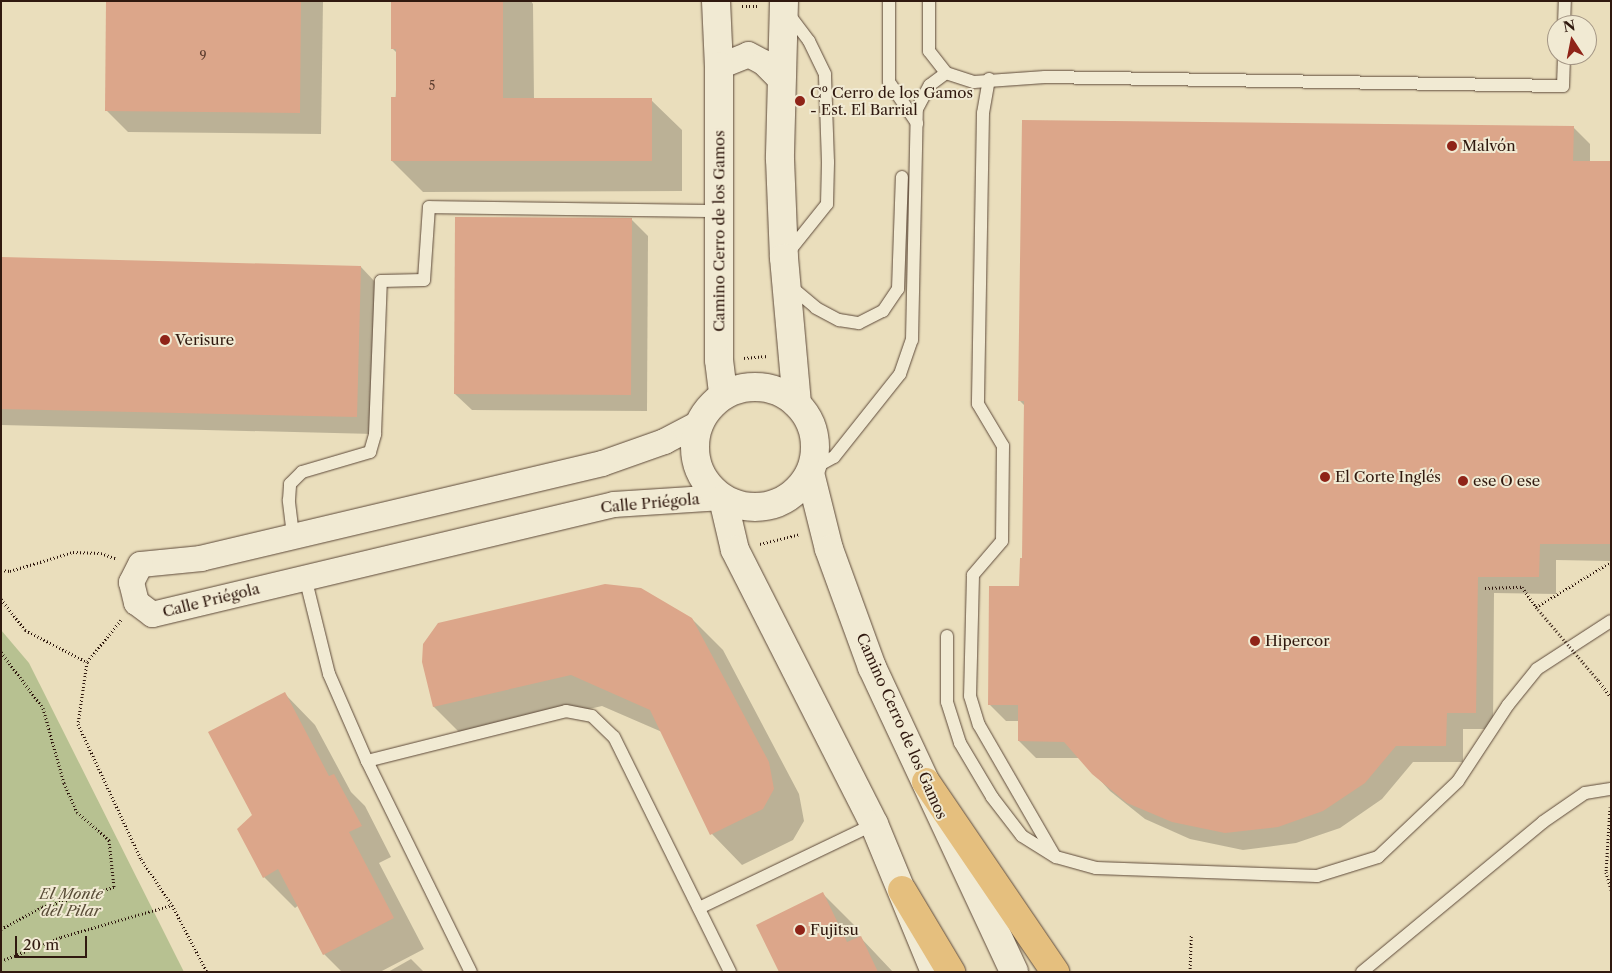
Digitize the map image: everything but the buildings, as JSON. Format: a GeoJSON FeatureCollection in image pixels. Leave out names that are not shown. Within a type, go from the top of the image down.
{"type":"FeatureCollection","features":[{"type":"Feature","properties":{"kind":"highway"},"geometry":{"type":"LineString","coordinates":[[926,782],[1055,972]]}},
{"type":"Feature","properties":{"kind":"highway"},"geometry":{"type":"LineString","coordinates":[[902,890],[951,972]]}},
{"type":"Feature","properties":{"kind":"main road","name":"Camino Cerro de los Gamos"},"geometry":{"type":"LineString","coordinates":[[716,4],[719,66],[719,360],[723,396]]}},
{"type":"Feature","properties":{"kind":"main road"},"geometry":{"type":"LineString","coordinates":[[784,4],[780,159],[784,270],[797,404]]}},
{"type":"Feature","properties":{"kind":"main road"},"geometry":{"type":"LineString","coordinates":[[762,387],[781,392],[797,404],[814,433],[816,451],[811,471],[798,490],[782,502],[762,508],[742,507],[722,498],[706,484],[698,470],[695,454],[700,422],[723,396],[742,388],[762,387]]}},
{"type":"Feature","properties":{"kind":"main road","name":"Camino Cerro de los Gamos"},"geometry":{"type":"LineString","coordinates":[[811,471],[830,548],[872,666],[1014,972]]}},
{"type":"Feature","properties":{"kind":"main road"},"geometry":{"type":"LineString","coordinates":[[722,498],[735,550],[874,824],[934,972]]}},
{"type":"Feature","properties":{"kind":"street"},"geometry":{"type":"LineString","coordinates":[[719,66],[748,54],[763,62],[782,81]]}},
{"type":"Feature","properties":{"kind":"street"},"geometry":{"type":"LineString","coordinates":[[136,602],[131,582],[140,564],[201,558],[602,463],[664,441],[700,422]]}},
{"type":"Feature","properties":{"kind":"street","name":"Calle Priégola"},"geometry":{"type":"LineString","coordinates":[[136,602],[152,614],[614,504],[722,498]]}},
{"type":"Feature","properties":{"kind":"lane"},"geometry":{"type":"LineString","coordinates":[[889,1],[888,82],[917,123]]}},
{"type":"Feature","properties":{"kind":"lane"},"geometry":{"type":"LineString","coordinates":[[929,1],[929,51],[946,73],[974,82],[989,78],[1045,76],[1563,86],[1564,65]]}},
{"type":"Feature","properties":{"kind":"lane"},"geometry":{"type":"LineString","coordinates":[[1564,15],[1565,1]]}},
{"type":"Feature","properties":{"kind":"lane"},"geometry":{"type":"LineString","coordinates":[[784,4],[810,41],[826,74],[827,204],[784,270],[816,308],[839,320],[859,323],[883,311],[898,289],[902,177]]}},
{"type":"Feature","properties":{"kind":"lane"},"geometry":{"type":"LineString","coordinates":[[811,471],[834,457],[900,374],[912,340],[917,110],[930,85],[946,73]]}},
{"type":"Feature","properties":{"kind":"lane"},"geometry":{"type":"LineString","coordinates":[[989,78],[984,112],[978,404],[1003,446],[1002,541],[973,575],[970,696],[979,725],[1056,858]]}},
{"type":"Feature","properties":{"kind":"lane"},"geometry":{"type":"LineString","coordinates":[[292,535],[288,500],[290,484],[302,472],[370,452],[375,434],[381,281],[424,280],[429,207],[720,211]]}},
{"type":"Feature","properties":{"kind":"lane"},"geometry":{"type":"LineString","coordinates":[[305,577],[328,674],[367,761],[471,972]]}},
{"type":"Feature","properties":{"kind":"lane"},"geometry":{"type":"LineString","coordinates":[[947,636],[947,702],[960,743],[992,796],[1022,836],[1056,858],[1096,868],[1317,876],[1378,857],[1458,781],[1508,705],[1537,669],[1610,621]]}},
{"type":"Feature","properties":{"kind":"lane"},"geometry":{"type":"LineString","coordinates":[[367,761],[566,711],[592,716],[614,737],[730,972]]}},
{"type":"Feature","properties":{"kind":"lane"},"geometry":{"type":"LineString","coordinates":[[1362,972],[1543,822],[1585,793],[1611,789]]}},
{"type":"Feature","properties":{"kind":"lane"},"geometry":{"type":"LineString","coordinates":[[699,908],[874,824]]}},
{"type":"Feature","properties":{"kind":"path"},"geometry":{"type":"LineString","coordinates":[[716,4],[784,4]]}},
{"type":"Feature","properties":{"kind":"path"},"geometry":{"type":"LineString","coordinates":[[719,360],[792,354]]}},
{"type":"Feature","properties":{"kind":"path"},"geometry":{"type":"LineString","coordinates":[[735,550],[826,528]]}},
{"type":"Feature","properties":{"kind":"path"},"geometry":{"type":"LineString","coordinates":[[1,570],[10,571],[73,552],[101,553],[137,571]]}},
{"type":"Feature","properties":{"kind":"path"},"geometry":{"type":"LineString","coordinates":[[1536,607],[1611,562]]}},
{"type":"Feature","properties":{"kind":"path"},"geometry":{"type":"LineString","coordinates":[[1485,588],[1522,587],[1536,607],[1611,697]]}},
{"type":"Feature","properties":{"kind":"path"},"geometry":{"type":"LineString","coordinates":[[1,599],[25,630],[86,662]]}},
{"type":"Feature","properties":{"kind":"path"},"geometry":{"type":"LineString","coordinates":[[136,602],[86,662],[78,724],[141,860],[172,905],[207,972]]}},
{"type":"Feature","properties":{"kind":"path"},"geometry":{"type":"LineString","coordinates":[[1,652],[43,708],[64,783],[77,812],[109,840],[114,887],[42,907],[1,930]]}},
{"type":"Feature","properties":{"kind":"path"},"geometry":{"type":"LineString","coordinates":[[1610,804],[1606,872],[1611,890]]}},
{"type":"Feature","properties":{"kind":"path"},"geometry":{"type":"LineString","coordinates":[[1,961],[61,937],[172,905]]}},
{"type":"Feature","properties":{"kind":"path"},"geometry":{"type":"LineString","coordinates":[[1190,972],[1191,934]]}},
{"type":"Feature","properties":{"kind":"green space","name":"El Monte del Pilar"},"geometry":{"type":"Polygon","coordinates":[[[1,630],[29,663],[184,972],[1,972],[1,630]]]}},
{"type":"Feature","properties":{"kind":"place","name":"Cº Cerro de los Gamos - Est. El Barrial"},"geometry":{"type":"Point","coordinates":[800,101]}},
{"type":"Feature","properties":{"kind":"place","name":"Malvón"},"geometry":{"type":"Point","coordinates":[1452,146]}},
{"type":"Feature","properties":{"kind":"place","name":"Verisure"},"geometry":{"type":"Point","coordinates":[165,340]}},
{"type":"Feature","properties":{"kind":"place","name":"El Corte Inglés"},"geometry":{"type":"Point","coordinates":[1325,477]}},
{"type":"Feature","properties":{"kind":"place","name":"ese O ese"},"geometry":{"type":"Point","coordinates":[1463,481]}},
{"type":"Feature","properties":{"kind":"place","name":"Hipercor"},"geometry":{"type":"Point","coordinates":[1255,641]}},
{"type":"Feature","properties":{"kind":"place","name":"Fujitsu"},"geometry":{"type":"Point","coordinates":[800,930]}}]}
